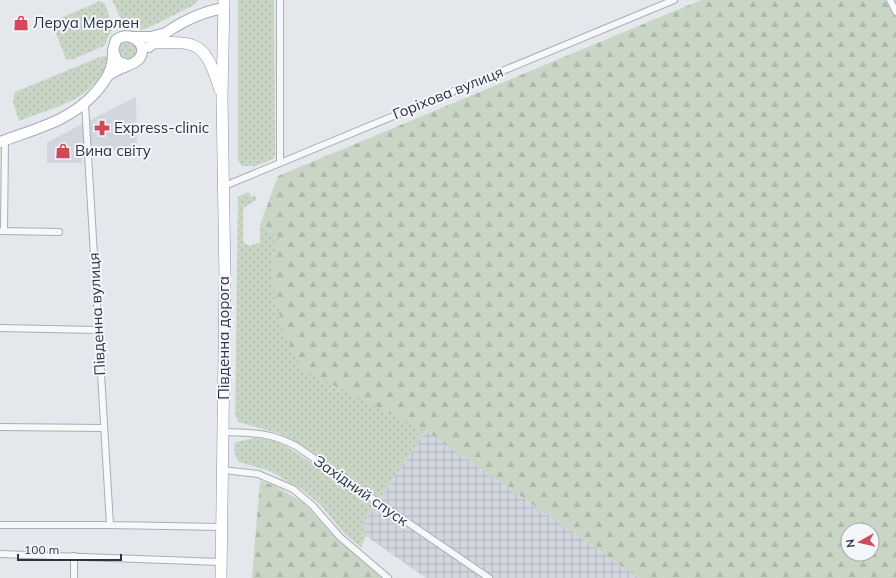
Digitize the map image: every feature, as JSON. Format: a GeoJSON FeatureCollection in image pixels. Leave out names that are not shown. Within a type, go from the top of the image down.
{"type":"FeatureCollection","features":[{"type":"Feature","properties":{"kind":"highway","name":"Південна дорога"},"geometry":{"type":"LineString","coordinates":[[221,578],[225,279],[222,187],[224,4]]}},
{"type":"Feature","properties":{"kind":"highway"},"geometry":{"type":"LineString","coordinates":[[152,44],[180,42],[190,43],[198,48],[210,61],[222,98]]}},
{"type":"Feature","properties":{"kind":"main road"},"geometry":{"type":"LineString","coordinates":[[109,75],[113,47],[116,40],[126,35],[133,37],[151,36],[168,31],[224,4]]}},
{"type":"Feature","properties":{"kind":"main road"},"geometry":{"type":"LineString","coordinates":[[3,141],[70,114],[85,104],[109,75],[118,68],[135,62],[152,44],[168,31]]}},
{"type":"Feature","properties":{"kind":"main road"},"geometry":{"type":"LineString","coordinates":[[133,37],[140,44],[142,51],[140,57]]}},
{"type":"Feature","properties":{"kind":"main road"},"geometry":{"type":"LineString","coordinates":[[113,54],[120,63],[127,64]]}},
{"type":"Feature","properties":{"kind":"street"},"geometry":{"type":"LineString","coordinates":[[280,0],[280,163]]}},
{"type":"Feature","properties":{"kind":"street","name":"Горіхова вулиця"},"geometry":{"type":"LineString","coordinates":[[222,187],[674,0]]}},
{"type":"Feature","properties":{"kind":"street"},"geometry":{"type":"LineString","coordinates":[[890,0],[896,12]]}},
{"type":"Feature","properties":{"kind":"street","name":"Південна вулиця"},"geometry":{"type":"LineString","coordinates":[[85,104],[97,330],[110,525]]}},
{"type":"Feature","properties":{"kind":"street"},"geometry":{"type":"LineString","coordinates":[[3,141],[2,231],[59,232]]}},
{"type":"Feature","properties":{"kind":"street"},"geometry":{"type":"LineString","coordinates":[[0,328],[97,330]]}},
{"type":"Feature","properties":{"kind":"street"},"geometry":{"type":"LineString","coordinates":[[0,427],[103,428]]}},
{"type":"Feature","properties":{"kind":"street","name":"Західний спуск"},"geometry":{"type":"LineString","coordinates":[[223,432],[256,433],[279,437],[296,446],[488,578]]}},
{"type":"Feature","properties":{"kind":"street"},"geometry":{"type":"LineString","coordinates":[[223,470],[258,474],[293,489],[312,505],[340,537],[388,578]]}},
{"type":"Feature","properties":{"kind":"street"},"geometry":{"type":"LineString","coordinates":[[0,525],[222,527]]}},
{"type":"Feature","properties":{"kind":"street"},"geometry":{"type":"LineString","coordinates":[[0,554],[221,562]]}},
{"type":"Feature","properties":{"kind":"street"},"geometry":{"type":"LineString","coordinates":[[74,556],[74,578]]}},
{"type":"Feature","properties":{"kind":"shaded area"},"geometry":{"type":"Polygon","coordinates":[[[136,97],[137,149],[82,152],[82,163],[47,163],[47,142],[136,97]]]}},
{"type":"Feature","properties":{"kind":"shaded area"},"geometry":{"type":"Polygon","coordinates":[[[426,431],[639,578],[426,578],[366,536],[364,522],[426,431]]]}},
{"type":"Feature","properties":{"kind":"green space"},"geometry":{"type":"Polygon","coordinates":[[[112,0],[199,0],[192,6],[146,29],[138,30],[124,26],[112,0]]]}},
{"type":"Feature","properties":{"kind":"green space"},"geometry":{"type":"Polygon","coordinates":[[[238,0],[274,0],[275,155],[273,159],[255,166],[242,166],[238,161],[238,0]]]}},
{"type":"Feature","properties":{"kind":"green space"},"geometry":{"type":"Polygon","coordinates":[[[701,0],[896,0],[896,578],[639,578],[426,431],[303,370],[283,331],[271,274],[273,255],[281,238],[260,225],[278,176],[701,0]]]}},
{"type":"Feature","properties":{"kind":"green space"},"geometry":{"type":"Polygon","coordinates":[[[100,1],[105,4],[113,27],[104,46],[71,60],[66,59],[53,26],[54,21],[100,1]]]}},
{"type":"Feature","properties":{"kind":"green space"},"geometry":{"type":"Polygon","coordinates":[[[133,39],[139,53],[131,61],[120,60],[115,45],[117,42],[133,39]]]}},
{"type":"Feature","properties":{"kind":"green space"},"geometry":{"type":"Polygon","coordinates":[[[105,56],[108,59],[102,73],[94,84],[84,93],[60,106],[19,121],[13,102],[15,92],[105,56]]]}},
{"type":"Feature","properties":{"kind":"green space"},"geometry":{"type":"Polygon","coordinates":[[[248,192],[252,197],[255,195],[256,200],[243,208],[243,242],[250,246],[260,242],[260,225],[281,238],[273,255],[426,431],[380,498],[281,434],[238,422],[235,415],[238,197],[248,192]]]}},
{"type":"Feature","properties":{"kind":"green space"},"geometry":{"type":"Polygon","coordinates":[[[254,438],[269,439],[283,444],[375,505],[364,522],[366,536],[361,548],[343,532],[319,503],[302,490],[270,471],[239,462],[235,456],[234,445],[236,442],[254,438]]]}},
{"type":"Feature","properties":{"kind":"green space"},"geometry":{"type":"Polygon","coordinates":[[[260,481],[275,486],[303,502],[338,540],[382,578],[252,578],[260,481]]]}},
{"type":"Feature","properties":{"kind":"place","name":"Леруа Мерлен"},"geometry":{"type":"Point","coordinates":[21,23]}},
{"type":"Feature","properties":{"kind":"place","name":"Express-clinic"},"geometry":{"type":"Point","coordinates":[102,128]}},
{"type":"Feature","properties":{"kind":"place","name":"Вина світу"},"geometry":{"type":"Point","coordinates":[63,151]}}]}
